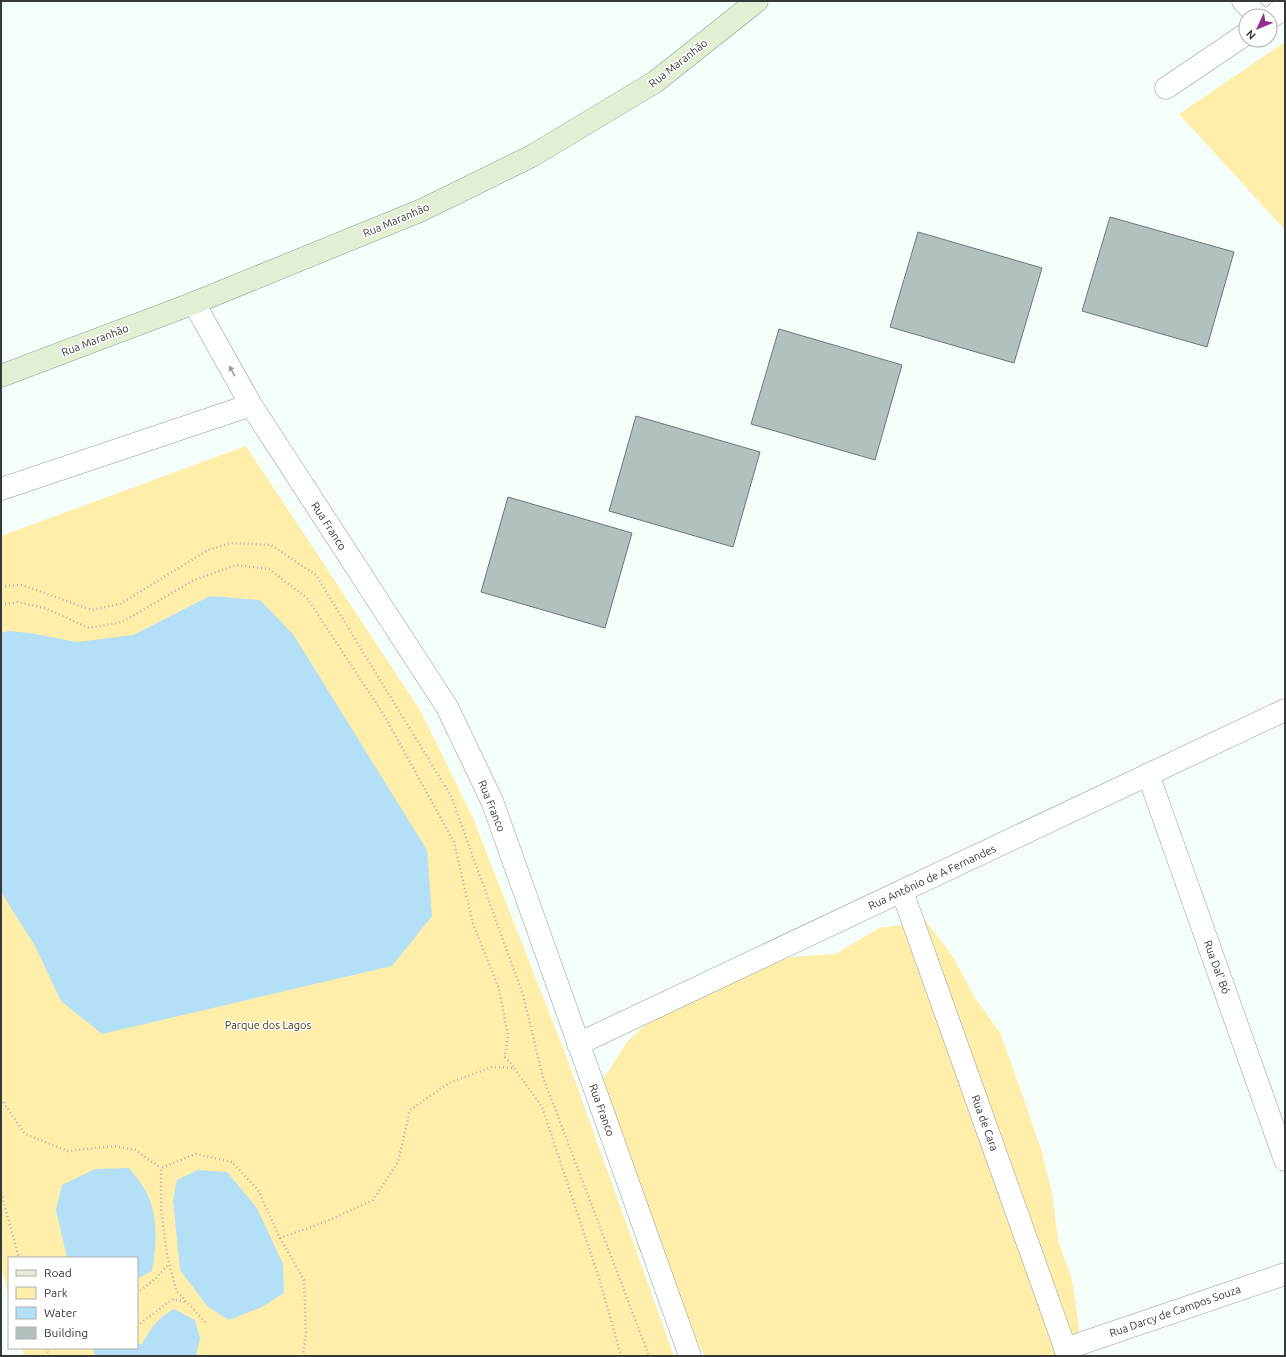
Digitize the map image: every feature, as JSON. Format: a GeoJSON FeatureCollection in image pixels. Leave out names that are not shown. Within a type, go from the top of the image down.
{"type":"FeatureCollection","features":[{"type":"Feature","properties":{"kind":"main road","name":"Rua Maranhão"},"geometry":{"type":"LineString","coordinates":[[1,376],[194,303],[422,210],[532,156],[655,82],[757,1]]}},
{"type":"Feature","properties":{"kind":"street"},"geometry":{"type":"LineString","coordinates":[[1166,88],[1238,39]]}},
{"type":"Feature","properties":{"kind":"street","name":"Rua Franco"},"geometry":{"type":"LineString","coordinates":[[194,303],[251,406],[447,707],[492,801],[690,1356]]}},
{"type":"Feature","properties":{"kind":"street"},"geometry":{"type":"LineString","coordinates":[[1,489],[251,406]]}},
{"type":"Feature","properties":{"kind":"street","name":"Rua Antônio de A Fernandes"},"geometry":{"type":"LineString","coordinates":[[578,1044],[1285,710]]}},
{"type":"Feature","properties":{"kind":"street","name":"Rua Dal' Bó"},"geometry":{"type":"LineString","coordinates":[[1148,774],[1285,1160]]}},
{"type":"Feature","properties":{"kind":"street","name":"Rua de Cara"},"geometry":{"type":"LineString","coordinates":[[902,891],[1067,1352]]}},
{"type":"Feature","properties":{"kind":"street","name":"Rua Darcy de Campos Souza"},"geometry":{"type":"LineString","coordinates":[[1067,1352],[1285,1274]]}},
{"type":"Feature","properties":{"kind":"path"},"geometry":{"type":"LineString","coordinates":[[1,586],[22,585],[92,610],[120,604],[208,550],[232,543],[271,545],[316,575],[451,796],[523,995],[543,1077],[649,1356]]}},
{"type":"Feature","properties":{"kind":"path"},"geometry":{"type":"LineString","coordinates":[[1,605],[17,602],[45,608],[89,628],[122,622],[194,580],[236,565],[269,569],[307,598],[384,715],[454,842],[473,924],[499,989],[508,1035],[505,1057],[542,1107],[599,1278],[621,1356]]}},
{"type":"Feature","properties":{"kind":"path"},"geometry":{"type":"LineString","coordinates":[[280,1238],[325,1222],[373,1200],[398,1162],[410,1110],[449,1083],[492,1067],[514,1068]]}},
{"type":"Feature","properties":{"kind":"path"},"geometry":{"type":"LineString","coordinates":[[1,1099],[25,1134],[68,1151],[114,1146],[135,1150],[161,1168]]}},
{"type":"Feature","properties":{"kind":"path"},"geometry":{"type":"LineString","coordinates":[[161,1168],[196,1154],[232,1162],[258,1190],[280,1238],[304,1280],[306,1333],[303,1356]]}},
{"type":"Feature","properties":{"kind":"path"},"geometry":{"type":"LineString","coordinates":[[161,1168],[161,1209],[169,1263],[176,1290],[205,1322]]}},
{"type":"Feature","properties":{"kind":"path"},"geometry":{"type":"LineString","coordinates":[[1,1193],[18,1257]]}},
{"type":"Feature","properties":{"kind":"path"},"geometry":{"type":"LineString","coordinates":[[138,1292],[154,1279],[169,1263]]}},
{"type":"Feature","properties":{"kind":"path"},"geometry":{"type":"LineString","coordinates":[[138,1325],[174,1299],[187,1302]]}},
{"type":"Feature","properties":{"kind":"green space"},"geometry":{"type":"Polygon","coordinates":[[[1285,42],[1285,230],[1179,114],[1285,42]]]}},
{"type":"Feature","properties":{"kind":"green space","name":"Parque dos Lagos"},"geometry":{"type":"Polygon","coordinates":[[[246,446],[420,710],[473,818],[565,1053],[674,1356],[24,1356],[22,1349],[138,1349],[138,1257],[8,1257],[8,1294],[1,1265],[1,536],[246,446]]]}},
{"type":"Feature","properties":{"kind":"green space"},"geometry":{"type":"Polygon","coordinates":[[[926,921],[953,957],[975,998],[1001,1034],[1041,1149],[1052,1192],[1058,1240],[1072,1280],[1079,1328],[1076,1356],[705,1356],[689,1327],[663,1291],[637,1247],[634,1203],[602,1081],[627,1042],[660,1011],[744,971],[791,957],[835,954],[879,928],[926,921]]]}},
{"type":"Feature","properties":{"kind":"water"},"geometry":{"type":"Polygon","coordinates":[[[210,596],[260,600],[293,634],[427,850],[432,916],[392,966],[102,1034],[61,1001],[35,946],[1,892],[1,633],[8,631],[30,633],[77,642],[133,635],[210,596]]]}},
{"type":"Feature","properties":{"kind":"water"},"geometry":{"type":"Polygon","coordinates":[[[129,1168],[142,1185],[149,1198],[156,1229],[155,1250],[152,1271],[138,1278],[138,1257],[67,1257],[56,1210],[62,1185],[95,1169],[129,1168]]]}},
{"type":"Feature","properties":{"kind":"water"},"geometry":{"type":"Polygon","coordinates":[[[198,1170],[227,1172],[257,1208],[283,1264],[284,1293],[262,1307],[229,1320],[208,1307],[180,1270],[173,1200],[177,1180],[198,1170]]]}},
{"type":"Feature","properties":{"kind":"water"},"geometry":{"type":"Polygon","coordinates":[[[174,1309],[195,1320],[200,1338],[196,1356],[95,1356],[93,1349],[138,1349],[138,1344],[142,1344],[151,1328],[168,1312],[174,1309]]]}},
{"type":"Feature","properties":{"kind":"building"},"geometry":{"type":"Polygon","coordinates":[[[1110,217],[1234,252],[1207,347],[1082,311],[1110,217]]]}},
{"type":"Feature","properties":{"kind":"building"},"geometry":{"type":"Polygon","coordinates":[[[918,232],[1042,268],[1014,363],[890,327],[918,232]]]}},
{"type":"Feature","properties":{"kind":"building"},"geometry":{"type":"Polygon","coordinates":[[[779,329],[902,365],[875,460],[751,424],[779,329]]]}},
{"type":"Feature","properties":{"kind":"building"},"geometry":{"type":"Polygon","coordinates":[[[636,416],[760,452],[733,547],[609,511],[636,416]]]}},
{"type":"Feature","properties":{"kind":"building"},"geometry":{"type":"Polygon","coordinates":[[[508,497],[632,533],[605,628],[481,592],[508,497]]]}}]}
